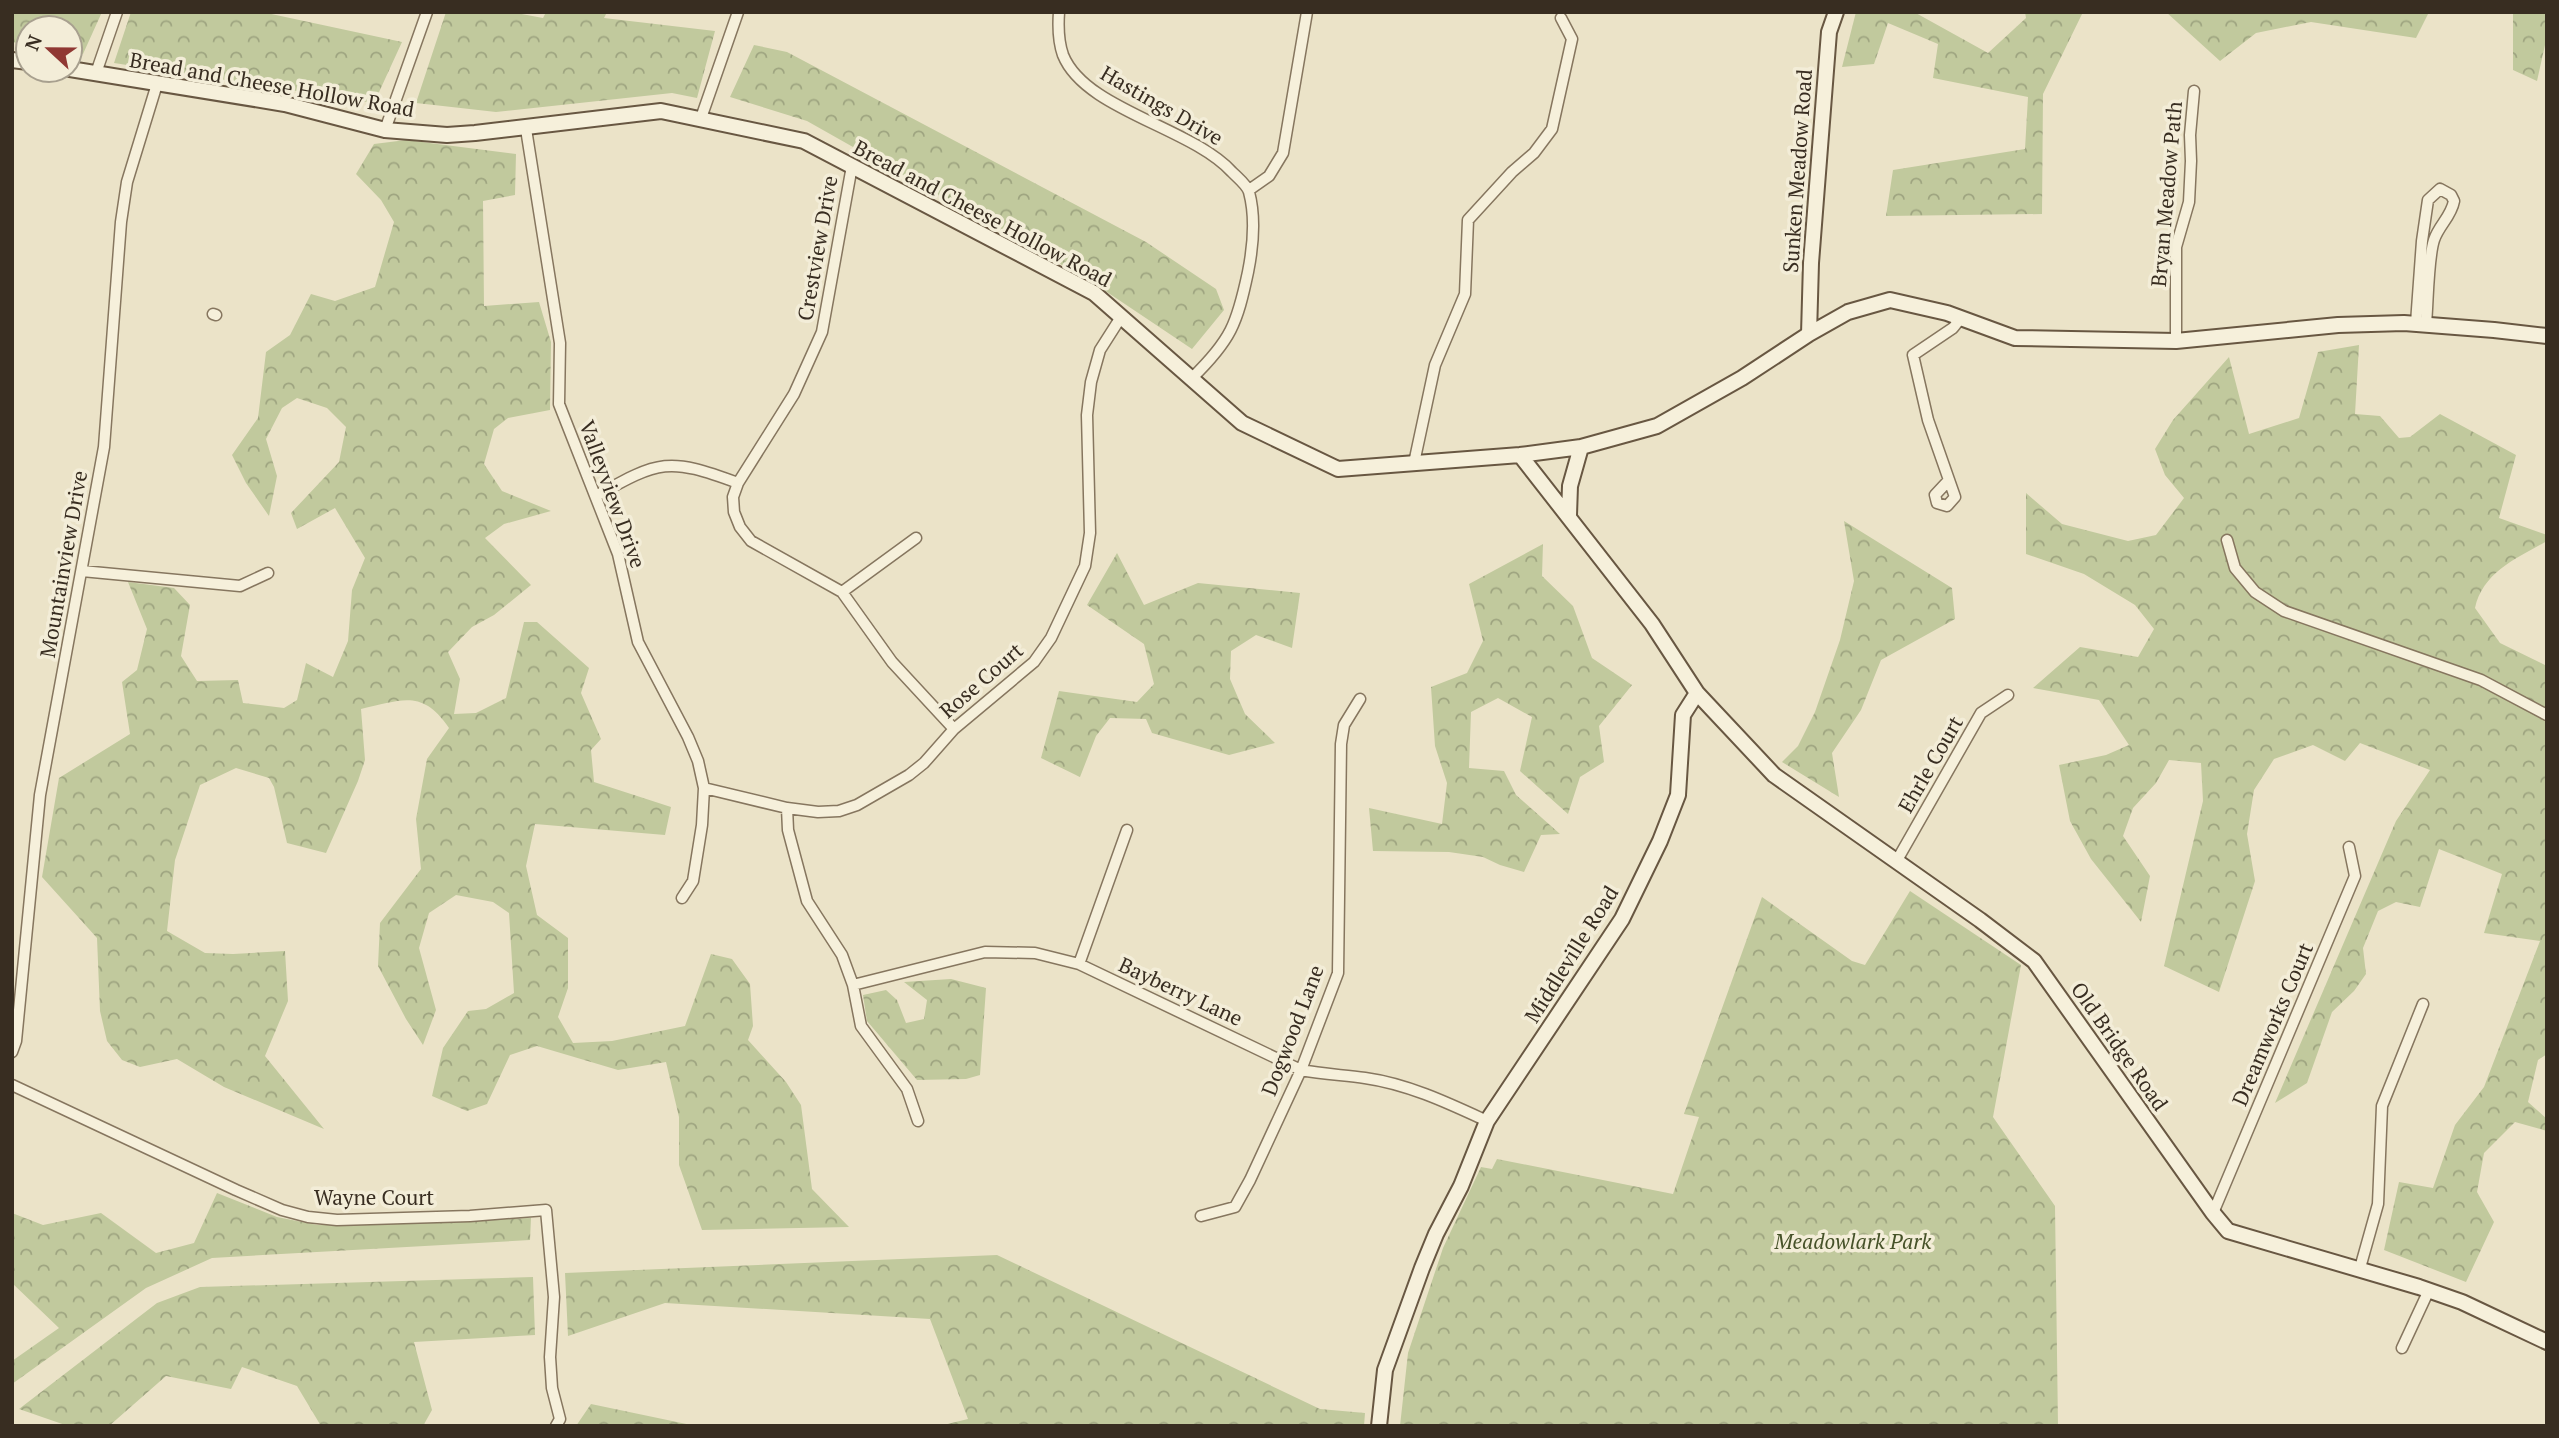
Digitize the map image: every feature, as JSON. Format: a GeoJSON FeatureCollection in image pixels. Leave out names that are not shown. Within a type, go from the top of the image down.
{"type":"FeatureCollection","features":[{"type":"Feature","properties":{"kind":"main road","name":"Sunken Meadow Road"},"geometry":{"type":"LineString","coordinates":[[1809,334],[1811,263],[1829,32],[1836,12]]}},
{"type":"Feature","properties":{"kind":"main road","name":"Bread and Cheese Hollow Road"},"geometry":{"type":"LineString","coordinates":[[84,71],[285,104],[385,130],[447,135],[661,111],[804,141],[1094,293],[1242,424],[1338,469],[1520,455],[1581,447],[1657,426],[1742,378],[1809,334],[1849,312],[1890,300],[1961,318],[2015,338],[2176,341],[2338,325],[2421,323],[2547,337]]}},
{"type":"Feature","properties":{"kind":"main road"},"geometry":{"type":"LineString","coordinates":[[1569,515],[1570,486],[1581,447]]}},
{"type":"Feature","properties":{"kind":"main road"},"geometry":{"type":"LineString","coordinates":[[1520,455],[1653,624],[1697,693]]}},
{"type":"Feature","properties":{"kind":"main road","name":"Old Bridge Road"},"geometry":{"type":"LineString","coordinates":[[1697,693],[1774,775],[2034,961],[2228,1231],[2429,1290],[2546,1340]]}},
{"type":"Feature","properties":{"kind":"main road","name":"Middleville Road"},"geometry":{"type":"LineString","coordinates":[[1379,1426],[1385,1370],[1431,1245],[1461,1186],[1487,1121],[1622,919],[1660,841],[1678,795],[1683,715],[1697,693]]}},
{"type":"Feature","properties":{"kind":"street"},"geometry":{"type":"LineString","coordinates":[[96,73],[117,12]]}},
{"type":"Feature","properties":{"kind":"street"},"geometry":{"type":"LineString","coordinates":[[385,130],[427,12]]}},
{"type":"Feature","properties":{"kind":"street"},"geometry":{"type":"LineString","coordinates":[[701,118],[738,12]]}},
{"type":"Feature","properties":{"kind":"street","name":"Hastings Drive"},"geometry":{"type":"LineString","coordinates":[[1059,12],[1058,30],[1063,55],[1080,80],[1107,98],[1199,146],[1225,164],[1249,190]]}},
{"type":"Feature","properties":{"kind":"street"},"geometry":{"type":"LineString","coordinates":[[1192,378],[1218,353],[1241,309],[1254,246],[1249,190],[1269,176],[1283,153],[1307,12]]}},
{"type":"Feature","properties":{"kind":"street"},"geometry":{"type":"LineString","coordinates":[[1414,463],[1436,365],[1465,294],[1468,220],[1512,172],[1535,153],[1552,129],[1572,39],[1561,18]]}},
{"type":"Feature","properties":{"kind":"street","name":"Mountainview Drive"},"geometry":{"type":"LineString","coordinates":[[12,1052],[16,1041],[40,795],[104,447],[121,222],[127,182],[157,84]]}},
{"type":"Feature","properties":{"kind":"street","name":"Bryan Meadow Path"},"geometry":{"type":"LineString","coordinates":[[2176,341],[2176,247],[2189,202],[2190,128],[2194,92]]}},
{"type":"Feature","properties":{"kind":"street","name":"Valleyview Drive"},"geometry":{"type":"LineString","coordinates":[[526,128],[560,343],[559,404],[618,554],[638,642],[688,737],[698,761],[704,788],[702,825],[693,881],[682,898]]}},
{"type":"Feature","properties":{"kind":"street","name":"Crestview Drive"},"geometry":{"type":"LineString","coordinates":[[738,483],[794,394],[822,332],[852,166]]}},
{"type":"Feature","properties":{"kind":"street"},"geometry":{"type":"LineString","coordinates":[[2440,188],[2451,195],[2454,201],[2452,213],[2433,241],[2421,323],[2422,241],[2428,200],[2440,188]]}},
{"type":"Feature","properties":{"kind":"street","name":"Rose Court"},"geometry":{"type":"LineString","coordinates":[[704,788],[787,808],[818,812],[839,811],[857,805],[909,775],[954,729],[1034,662],[1051,638],[1084,566],[1090,533],[1087,415],[1091,382],[1100,350],[1121,317]]}},
{"type":"Feature","properties":{"kind":"street"},"geometry":{"type":"LineString","coordinates":[[1949,480],[1928,420],[1913,355],[1953,328],[1961,318]]}},
{"type":"Feature","properties":{"kind":"street"},"geometry":{"type":"LineString","coordinates":[[596,496],[640,471],[678,464],[698,468],[738,483],[733,497],[734,512],[740,527],[751,541],[842,592],[892,662],[954,729]]}},
{"type":"Feature","properties":{"kind":"street"},"geometry":{"type":"LineString","coordinates":[[842,592],[916,538]]}},
{"type":"Feature","properties":{"kind":"street"},"geometry":{"type":"LineString","coordinates":[[2227,540],[2235,568],[2255,592],[2284,611],[2481,680],[2547,715]]}},
{"type":"Feature","properties":{"kind":"street"},"geometry":{"type":"LineString","coordinates":[[82,571],[240,586],[268,573]]}},
{"type":"Feature","properties":{"kind":"street","name":"Ehrle Court"},"geometry":{"type":"LineString","coordinates":[[1896,862],[1981,713],[2008,695]]}},
{"type":"Feature","properties":{"kind":"street","name":"Dogwood Lane"},"geometry":{"type":"LineString","coordinates":[[1201,1216],[1235,1207],[1301,1070],[1338,973],[1341,744],[1344,725],[1360,699]]}},
{"type":"Feature","properties":{"kind":"street"},"geometry":{"type":"LineString","coordinates":[[787,808],[788,830],[807,901],[842,955],[853,985],[861,1026],[907,1089],[918,1121]]}},
{"type":"Feature","properties":{"kind":"street"},"geometry":{"type":"LineString","coordinates":[[1079,964],[1127,830]]}},
{"type":"Feature","properties":{"kind":"street","name":"Dreamworks Court"},"geometry":{"type":"LineString","coordinates":[[2213,1213],[2355,876],[2349,847]]}},
{"type":"Feature","properties":{"kind":"street","name":"Bayberry Lane"},"geometry":{"type":"LineString","coordinates":[[853,985],[985,951],[1035,953],[1079,964],[1301,1070],[1366,1078],[1411,1088],[1487,1121]]}},
{"type":"Feature","properties":{"kind":"street"},"geometry":{"type":"LineString","coordinates":[[2360,1268],[2378,1204],[2382,1106],[2423,1004]]}},
{"type":"Feature","properties":{"kind":"street","name":"Wayne Court"},"geometry":{"type":"LineString","coordinates":[[12,1085],[236,1191],[282,1210],[308,1217],[337,1220],[474,1216],[547,1210],[554,1297],[551,1377],[560,1419],[556,1426]]}},
{"type":"Feature","properties":{"kind":"street"},"geometry":{"type":"LineString","coordinates":[[2402,1348],[2429,1290]]}},
{"type":"Feature","properties":{"kind":"green space"},"geometry":{"type":"Polygon","coordinates":[[[12,12],[102,12],[84,52],[84,14],[14,14],[12,42],[12,12]]]}},
{"type":"Feature","properties":{"kind":"green space"},"geometry":{"type":"Polygon","coordinates":[[[131,12],[262,12],[402,42],[374,103],[114,63],[131,12]]]}},
{"type":"Feature","properties":{"kind":"green space"},"geometry":{"type":"Polygon","coordinates":[[[446,12],[511,12],[543,18],[546,12],[607,12],[604,18],[715,31],[697,98],[672,93],[496,112],[416,103],[446,12]]]}},
{"type":"Feature","properties":{"kind":"green space"},"geometry":{"type":"Polygon","coordinates":[[[1856,12],[1914,12],[1988,53],[2026,18],[2025,12],[2083,12],[2043,94],[2042,214],[1886,216],[1893,170],[2025,149],[2028,97],[1933,78],[1938,44],[1888,23],[1874,64],[1842,67],[1856,12]]]}},
{"type":"Feature","properties":{"kind":"green space"},"geometry":{"type":"Polygon","coordinates":[[[2166,12],[2429,12],[2416,38],[2311,22],[2256,33],[2220,61],[2166,12]]]}},
{"type":"Feature","properties":{"kind":"green space"},"geometry":{"type":"Polygon","coordinates":[[[2513,12],[2547,12],[2547,36],[2537,81],[2513,70],[2513,12]]]}},
{"type":"Feature","properties":{"kind":"green space"},"geometry":{"type":"Polygon","coordinates":[[[754,45],[787,52],[1146,242],[1216,289],[1224,310],[1192,349],[1092,282],[807,121],[730,97],[754,45]]]}},
{"type":"Feature","properties":{"kind":"green space"},"geometry":{"type":"Polygon","coordinates":[[[406,140],[516,154],[515,195],[483,201],[484,306],[539,302],[551,342],[550,410],[508,418],[494,429],[484,464],[502,491],[551,511],[504,524],[485,538],[531,585],[494,615],[472,627],[448,652],[460,679],[454,714],[476,713],[506,698],[524,622],[537,622],[589,668],[581,693],[601,739],[591,750],[594,782],[671,807],[665,835],[535,824],[526,866],[537,915],[568,938],[568,988],[558,1017],[573,1043],[612,1041],[685,1026],[711,954],[732,959],[750,984],[753,1026],[748,1040],[786,1082],[801,1105],[812,1189],[849,1227],[702,1230],[679,1165],[679,1117],[666,1062],[618,1070],[537,1046],[510,1055],[487,1104],[467,1111],[432,1096],[443,1048],[468,1011],[486,1009],[514,993],[509,913],[493,902],[456,895],[429,913],[419,948],[436,1010],[423,1045],[378,966],[380,923],[421,869],[416,819],[427,759],[449,728],[430,707],[420,702],[400,701],[361,709],[365,760],[326,853],[287,843],[274,787],[269,778],[236,768],[200,785],[175,860],[167,931],[205,953],[285,951],[288,1001],[265,1056],[324,1129],[224,1087],[177,1059],[140,1067],[122,1060],[107,1041],[100,1011],[97,938],[42,877],[59,778],[130,734],[122,682],[137,670],[147,629],[128,582],[174,588],[190,605],[181,656],[197,681],[238,680],[243,703],[284,708],[297,700],[306,663],[333,677],[348,641],[352,590],[365,558],[335,508],[297,529],[291,513],[339,462],[346,427],[327,408],[297,398],[282,408],[266,439],[277,476],[269,516],[246,483],[232,455],[258,418],[266,352],[290,335],[311,294],[335,301],[375,287],[394,222],[381,200],[356,174],[374,144],[406,140]]]}},
{"type":"Feature","properties":{"kind":"green space"},"geometry":{"type":"Polygon","coordinates":[[[2359,345],[2355,414],[2380,416],[2399,438],[2410,437],[2440,414],[2516,455],[2499,518],[2547,535],[2547,541],[2493,575],[2479,595],[2475,608],[2500,643],[2547,666],[2547,1054],[2538,1060],[2528,1102],[2547,1119],[2547,1131],[2515,1122],[2484,1153],[2477,1192],[2494,1222],[2466,1282],[2384,1250],[2399,1182],[2433,1188],[2455,1125],[2484,1087],[2540,941],[2484,933],[2502,874],[2439,849],[2420,907],[2396,902],[2378,911],[2363,948],[2366,974],[2354,991],[2332,1012],[2307,1083],[2275,1103],[2396,821],[2430,770],[2360,743],[2345,761],[2313,745],[2274,759],[2254,790],[2247,834],[2255,881],[2219,992],[2164,966],[2203,801],[2201,763],[2169,760],[2156,783],[2133,808],[2123,836],[2150,876],[2141,922],[2091,859],[2070,821],[2059,765],[2106,755],[2129,745],[2099,700],[2033,688],[2080,647],[2138,657],[2154,629],[2135,605],[2084,574],[2026,554],[2026,493],[2062,524],[2128,541],[2156,535],[2184,498],[2165,475],[2155,449],[2173,420],[2229,357],[2249,434],[2299,418],[2318,352],[2359,345]]]}},
{"type":"Feature","properties":{"kind":"green space"},"geometry":{"type":"Polygon","coordinates":[[[1844,521],[1952,588],[1955,619],[1881,660],[1861,710],[1832,753],[1839,797],[1782,762],[1798,746],[1815,712],[1840,640],[1854,581],[1844,521]]]}},
{"type":"Feature","properties":{"kind":"green space"},"geometry":{"type":"Polygon","coordinates":[[[1543,544],[1542,576],[1573,606],[1592,658],[1632,685],[1599,726],[1604,762],[1580,777],[1568,814],[1520,771],[1532,717],[1498,698],[1471,712],[1469,768],[1504,771],[1516,795],[1560,834],[1541,835],[1524,872],[1483,857],[1449,852],[1373,851],[1369,808],[1442,824],[1447,783],[1435,746],[1431,687],[1467,673],[1483,641],[1469,584],[1543,544]]]}},
{"type":"Feature","properties":{"kind":"green space"},"geometry":{"type":"Polygon","coordinates":[[[1117,553],[1144,605],[1198,583],[1300,593],[1292,648],[1256,635],[1231,651],[1230,679],[1245,714],[1275,743],[1229,755],[1152,733],[1146,719],[1110,718],[1096,736],[1080,777],[1041,758],[1059,691],[1137,702],[1154,684],[1144,644],[1087,605],[1117,553]]]}},
{"type":"Feature","properties":{"kind":"green space","name":"Meadowlark Park"},"geometry":{"type":"Polygon","coordinates":[[[1910,891],[2021,965],[1993,1117],[2055,1206],[2058,1426],[1400,1426],[1408,1353],[1443,1248],[1481,1167],[1492,1169],[1497,1159],[1673,1194],[1699,1117],[1684,1114],[1762,897],[1852,961],[1865,965],[1910,891]]]}},
{"type":"Feature","properties":{"kind":"green space"},"geometry":{"type":"Polygon","coordinates":[[[951,979],[986,988],[980,1075],[966,1079],[917,1080],[867,1021],[863,995],[886,990],[897,1000],[906,1023],[924,1019],[927,1000],[904,982],[951,979]]]}},
{"type":"Feature","properties":{"kind":"green space"},"geometry":{"type":"Polygon","coordinates":[[[217,1193],[277,1217],[317,1225],[531,1218],[530,1240],[212,1258],[146,1288],[12,1384],[12,1361],[59,1328],[12,1283],[12,1213],[43,1225],[101,1213],[156,1253],[194,1243],[217,1193]]]}},
{"type":"Feature","properties":{"kind":"green space"},"geometry":{"type":"Polygon","coordinates":[[[997,1255],[1320,1409],[1365,1413],[1364,1426],[939,1426],[968,1419],[930,1319],[665,1303],[568,1336],[565,1273],[997,1255]]]}},
{"type":"Feature","properties":{"kind":"green space"},"geometry":{"type":"Polygon","coordinates":[[[533,1277],[535,1335],[414,1342],[432,1410],[423,1426],[321,1426],[297,1386],[242,1367],[231,1389],[166,1376],[109,1426],[68,1426],[19,1409],[157,1303],[200,1287],[533,1277]]]}},
{"type":"Feature","properties":{"kind":"green space"},"geometry":{"type":"Polygon","coordinates":[[[591,1404],[696,1426],[576,1426],[591,1404]]]}}]}
